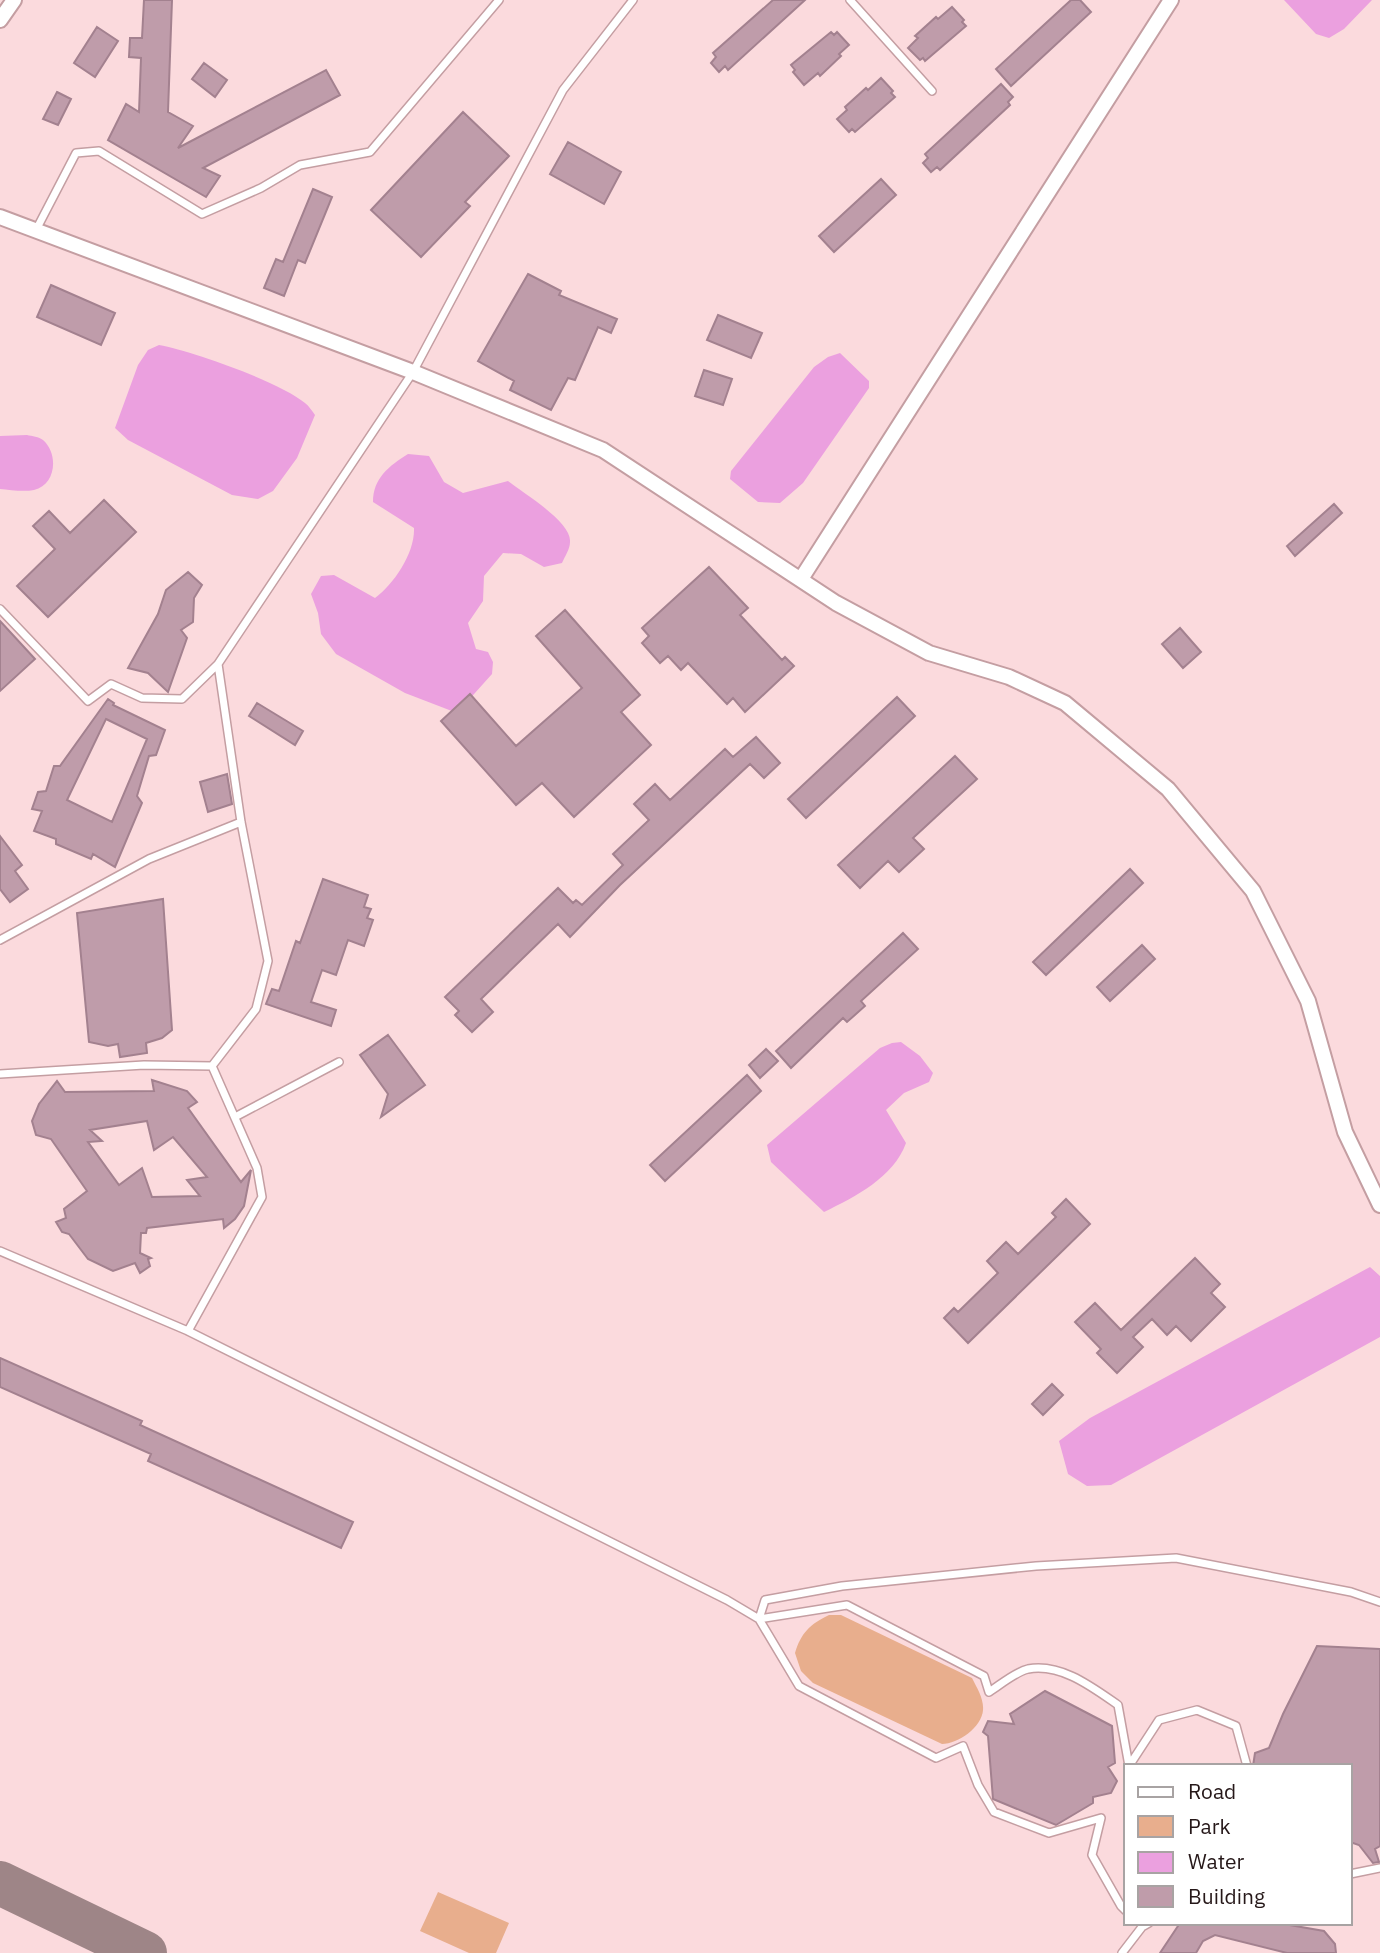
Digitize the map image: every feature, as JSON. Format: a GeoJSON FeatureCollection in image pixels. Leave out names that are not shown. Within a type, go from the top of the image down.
{"type":"FeatureCollection","features":[{"type":"Feature","properties":{"kind":"street"},"geometry":{"type":"LineString","coordinates":[[0,20],[14,0]]}},
{"type":"Feature","properties":{"kind":"street"},"geometry":{"type":"LineString","coordinates":[[801,579],[1171,0]]}},
{"type":"Feature","properties":{"kind":"street"},"geometry":{"type":"LineString","coordinates":[[0,217],[413,372],[603,450],[835,603],[929,653],[1009,677],[1065,703],[1168,789],[1253,891],[1308,1001],[1345,1132],[1380,1205]]}},
{"type":"Feature","properties":{"kind":"lane"},"geometry":{"type":"LineString","coordinates":[[36,230],[76,153],[99,150],[202,214],[261,188],[300,165],[370,152],[499,0]]}},
{"type":"Feature","properties":{"kind":"lane"},"geometry":{"type":"LineString","coordinates":[[0,609],[88,701],[111,684],[142,698],[182,699],[218,664],[413,372],[563,90],[633,0]]}},
{"type":"Feature","properties":{"kind":"lane"},"geometry":{"type":"LineString","coordinates":[[850,0],[932,91]]}},
{"type":"Feature","properties":{"kind":"lane"},"geometry":{"type":"LineString","coordinates":[[212,1066],[257,1009],[268,961],[241,822],[218,664]]}},
{"type":"Feature","properties":{"kind":"lane"},"geometry":{"type":"LineString","coordinates":[[0,940],[149,859],[241,822]]}},
{"type":"Feature","properties":{"kind":"lane"},"geometry":{"type":"LineString","coordinates":[[234,1117],[339,1062]]}},
{"type":"Feature","properties":{"kind":"lane"},"geometry":{"type":"LineString","coordinates":[[0,1074],[144,1065],[212,1066]]}},
{"type":"Feature","properties":{"kind":"lane"},"geometry":{"type":"LineString","coordinates":[[188,1331],[262,1197],[257,1168],[212,1066]]}},
{"type":"Feature","properties":{"kind":"lane"},"geometry":{"type":"LineString","coordinates":[[0,1251],[188,1331],[727,1600],[759,1619],[799,1686],[936,1758],[963,1745],[978,1784],[994,1812],[1049,1833],[1101,1818],[1092,1855],[1124,1909]]}},
{"type":"Feature","properties":{"kind":"lane"},"geometry":{"type":"LineString","coordinates":[[759,1619],[765,1601],[842,1586],[1036,1566],[1176,1558],[1351,1592],[1380,1602]]}},
{"type":"Feature","properties":{"kind":"lane"},"geometry":{"type":"LineString","coordinates":[[759,1619],[847,1605],[984,1676],[989,1692],[1026,1669],[1060,1671],[1091,1686],[1118,1705],[1129,1764]]}},
{"type":"Feature","properties":{"kind":"lane"},"geometry":{"type":"LineString","coordinates":[[1130,1764],[1159,1720],[1197,1710],[1236,1726],[1246,1764]]}},
{"type":"Feature","properties":{"kind":"lane"},"geometry":{"type":"LineString","coordinates":[[1352,1874],[1380,1868]]}},
{"type":"Feature","properties":{"kind":"lane"},"geometry":{"type":"LineString","coordinates":[[1122,1953],[1142,1925]]}},
{"type":"Feature","properties":{"kind":"green space"},"geometry":{"type":"Polygon","coordinates":[[[829,1615],[841,1615],[972,1678],[983,1706],[982,1716],[974,1728],[962,1738],[942,1744],[813,1683],[801,1671],[795,1653],[807,1630],[829,1615]]]}},
{"type":"Feature","properties":{"kind":"green space"},"geometry":{"type":"Polygon","coordinates":[[[438,1892],[509,1923],[496,1953],[469,1953],[420,1931],[438,1892]]]}},
{"type":"Feature","properties":{"kind":"water"},"geometry":{"type":"Polygon","coordinates":[[[1284,0],[1372,0],[1344,29],[1329,38],[1316,34],[1284,0]]]}},
{"type":"Feature","properties":{"kind":"water"},"geometry":{"type":"Polygon","coordinates":[[[159,345],[213,360],[257,377],[293,395],[305,403],[315,415],[297,458],[273,491],[258,499],[232,495],[128,440],[115,428],[138,365],[148,350],[159,345]]]}},
{"type":"Feature","properties":{"kind":"water"},"geometry":{"type":"Polygon","coordinates":[[[840,353],[869,381],[869,388],[803,483],[780,503],[758,502],[730,479],[731,471],[814,367],[828,357],[840,353]]]}},
{"type":"Feature","properties":{"kind":"water"},"geometry":{"type":"Polygon","coordinates":[[[27,435],[41,439],[48,446],[53,461],[51,476],[41,487],[34,490],[0,489],[0,436],[27,435]]]}},
{"type":"Feature","properties":{"kind":"water"},"geometry":{"type":"Polygon","coordinates":[[[408,454],[429,456],[444,482],[463,493],[508,481],[555,517],[569,534],[570,545],[562,563],[544,567],[521,554],[503,553],[484,576],[483,601],[468,623],[476,649],[488,652],[493,662],[492,674],[457,713],[405,693],[336,654],[321,634],[318,613],[311,594],[321,576],[334,575],[375,598],[396,576],[411,548],[414,528],[373,502],[379,479],[408,454]]]}},
{"type":"Feature","properties":{"kind":"water"},"geometry":{"type":"Polygon","coordinates":[[[901,1042],[920,1056],[933,1073],[929,1082],[904,1093],[886,1110],[906,1143],[883,1176],[860,1193],[824,1212],[771,1162],[767,1145],[880,1048],[901,1042]]]}},
{"type":"Feature","properties":{"kind":"water"},"geometry":{"type":"Polygon","coordinates":[[[1370,1267],[1380,1276],[1380,1337],[1111,1485],[1087,1486],[1068,1474],[1059,1441],[1090,1418],[1370,1267]]]}},
{"type":"Feature","properties":{"kind":"building"},"geometry":{"type":"Polygon","coordinates":[[[144,0],[172,0],[168,112],[193,126],[178,148],[326,70],[340,95],[203,168],[220,176],[206,197],[108,140],[126,104],[139,112],[141,58],[129,57],[130,38],[142,38],[144,0]]]}},
{"type":"Feature","properties":{"kind":"building"},"geometry":{"type":"Polygon","coordinates":[[[773,0],[805,0],[728,70],[725,66],[719,72],[711,63],[716,57],[713,53],[773,0]]]}},
{"type":"Feature","properties":{"kind":"building"},"geometry":{"type":"Polygon","coordinates":[[[1071,0],[1080,0],[1091,12],[1011,86],[996,69],[1071,0]]]}},
{"type":"Feature","properties":{"kind":"building"},"geometry":{"type":"Polygon","coordinates":[[[952,7],[966,26],[925,61],[923,58],[920,60],[908,48],[918,38],[915,36],[952,7]]]}},
{"type":"Feature","properties":{"kind":"building"},"geometry":{"type":"Polygon","coordinates":[[[97,27],[118,41],[95,77],[74,63],[97,27]]]}},
{"type":"Feature","properties":{"kind":"building"},"geometry":{"type":"Polygon","coordinates":[[[831,32],[834,35],[837,32],[849,45],[820,76],[818,73],[804,85],[793,72],[795,70],[791,65],[831,32]]]}},
{"type":"Feature","properties":{"kind":"building"},"geometry":{"type":"Polygon","coordinates":[[[204,63],[227,80],[215,97],[192,79],[204,63]]]}},
{"type":"Feature","properties":{"kind":"building"},"geometry":{"type":"Polygon","coordinates":[[[881,78],[895,97],[855,132],[852,129],[849,132],[837,119],[847,110],[845,107],[881,78]]]}},
{"type":"Feature","properties":{"kind":"building"},"geometry":{"type":"Polygon","coordinates":[[[1001,84],[1013,97],[1008,102],[1010,105],[940,170],[937,167],[931,172],[923,163],[928,158],[925,154],[1001,84]]]}},
{"type":"Feature","properties":{"kind":"building"},"geometry":{"type":"Polygon","coordinates":[[[57,92],[71,99],[58,125],[43,119],[57,92]]]}},
{"type":"Feature","properties":{"kind":"building"},"geometry":{"type":"Polygon","coordinates":[[[463,112],[509,156],[465,202],[470,206],[421,257],[371,210],[463,112]]]}},
{"type":"Feature","properties":{"kind":"building"},"geometry":{"type":"Polygon","coordinates":[[[568,142],[621,172],[604,204],[550,174],[568,142]]]}},
{"type":"Feature","properties":{"kind":"building"},"geometry":{"type":"Polygon","coordinates":[[[881,179],[896,195],[834,252],[819,236],[881,179]]]}},
{"type":"Feature","properties":{"kind":"building"},"geometry":{"type":"Polygon","coordinates":[[[313,189],[332,197],[305,263],[298,260],[284,296],[264,288],[276,259],[283,262],[313,189]]]}},
{"type":"Feature","properties":{"kind":"building"},"geometry":{"type":"Polygon","coordinates":[[[528,274],[561,291],[559,295],[617,319],[611,333],[598,327],[575,380],[568,378],[551,410],[510,390],[514,381],[478,361],[528,274]]]}},
{"type":"Feature","properties":{"kind":"building"},"geometry":{"type":"Polygon","coordinates":[[[51,285],[115,313],[101,345],[37,317],[51,285]]]}},
{"type":"Feature","properties":{"kind":"building"},"geometry":{"type":"Polygon","coordinates":[[[718,315],[762,333],[751,358],[707,340],[718,315]]]}},
{"type":"Feature","properties":{"kind":"building"},"geometry":{"type":"Polygon","coordinates":[[[704,370],[732,379],[723,405],[695,396],[704,370]]]}},
{"type":"Feature","properties":{"kind":"building"},"geometry":{"type":"Polygon","coordinates":[[[104,500],[136,532],[48,617],[17,586],[55,549],[33,526],[49,511],[70,533],[104,500]]]}},
{"type":"Feature","properties":{"kind":"building"},"geometry":{"type":"Polygon","coordinates":[[[1334,504],[1342,513],[1295,556],[1287,546],[1334,504]]]}},
{"type":"Feature","properties":{"kind":"building"},"geometry":{"type":"Polygon","coordinates":[[[709,567],[748,608],[740,615],[782,660],[785,657],[794,666],[745,712],[733,698],[727,704],[688,663],[681,670],[668,656],[660,663],[642,643],[649,636],[642,628],[709,567]]]}},
{"type":"Feature","properties":{"kind":"building"},"geometry":{"type":"Polygon","coordinates":[[[188,572],[202,585],[194,598],[193,622],[181,630],[187,638],[168,692],[148,673],[128,668],[158,614],[166,590],[188,572]]]}},
{"type":"Feature","properties":{"kind":"building"},"geometry":{"type":"Polygon","coordinates":[[[565,610],[640,695],[621,712],[651,745],[574,817],[542,783],[516,805],[441,721],[470,694],[516,746],[582,688],[536,636],[565,610]]]}},
{"type":"Feature","properties":{"kind":"building"},"geometry":{"type":"Polygon","coordinates":[[[0,621],[35,659],[0,691],[0,621]]]}},
{"type":"Feature","properties":{"kind":"building"},"geometry":{"type":"Polygon","coordinates":[[[1180,628],[1201,652],[1183,668],[1162,644],[1180,628]]]}},
{"type":"Feature","properties":{"kind":"building"},"geometry":{"type":"Polygon","coordinates":[[[897,697],[915,716],[806,818],[788,799],[897,697]]]}},
{"type":"Feature","properties":{"kind":"building"},"geometry":{"type":"Polygon","coordinates":[[[108,699],[113,705],[165,730],[156,755],[149,756],[137,796],[142,803],[115,867],[93,854],[91,859],[56,844],[56,839],[34,831],[42,811],[32,809],[38,792],[46,791],[54,766],[60,766],[108,699]],[[106,719],[67,800],[112,822],[147,739],[106,719]]]}},
{"type":"Feature","properties":{"kind":"building"},"geometry":{"type":"Polygon","coordinates":[[[257,703],[303,731],[295,745],[249,716],[257,703]]]}},
{"type":"Feature","properties":{"kind":"building"},"geometry":{"type":"Polygon","coordinates":[[[756,737],[780,763],[764,778],[750,764],[620,885],[570,937],[558,924],[481,999],[493,1012],[472,1032],[455,1015],[459,1011],[445,997],[558,888],[573,903],[576,900],[582,905],[623,865],[613,854],[649,820],[634,804],[655,784],[670,800],[725,749],[733,757],[756,737]]]}},
{"type":"Feature","properties":{"kind":"building"},"geometry":{"type":"Polygon","coordinates":[[[955,756],[977,779],[913,838],[924,849],[899,872],[888,861],[860,888],[838,865],[955,756]]]}},
{"type":"Feature","properties":{"kind":"building"},"geometry":{"type":"Polygon","coordinates":[[[227,774],[232,804],[208,812],[200,782],[227,774]]]}},
{"type":"Feature","properties":{"kind":"building"},"geometry":{"type":"Polygon","coordinates":[[[0,836],[22,865],[15,871],[28,889],[10,902],[0,889],[0,836]]]}},
{"type":"Feature","properties":{"kind":"building"},"geometry":{"type":"Polygon","coordinates":[[[1130,869],[1143,883],[1046,975],[1033,962],[1130,869]]]}},
{"type":"Feature","properties":{"kind":"building"},"geometry":{"type":"Polygon","coordinates":[[[323,879],[368,895],[364,907],[371,909],[367,918],[373,920],[364,946],[348,940],[336,975],[322,970],[311,1002],[336,1010],[331,1026],[266,1004],[272,989],[279,991],[296,941],[300,943],[323,879]]]}},
{"type":"Feature","properties":{"kind":"building"},"geometry":{"type":"Polygon","coordinates":[[[163,899],[172,1030],[162,1038],[146,1043],[147,1053],[120,1057],[118,1044],[108,1046],[89,1042],[77,913],[163,899]]]}},
{"type":"Feature","properties":{"kind":"building"},"geometry":{"type":"Polygon","coordinates":[[[903,933],[918,949],[861,1001],[865,1006],[847,1022],[843,1018],[791,1068],[776,1051],[903,933]]]}},
{"type":"Feature","properties":{"kind":"building"},"geometry":{"type":"Polygon","coordinates":[[[1142,945],[1155,959],[1110,1001],[1097,987],[1142,945]]]}},
{"type":"Feature","properties":{"kind":"building"},"geometry":{"type":"Polygon","coordinates":[[[388,1035],[425,1085],[381,1117],[388,1094],[360,1055],[388,1035]]]}},
{"type":"Feature","properties":{"kind":"building"},"geometry":{"type":"Polygon","coordinates":[[[766,1049],[778,1061],[760,1078],[749,1065],[766,1049]]]}},
{"type":"Feature","properties":{"kind":"building"},"geometry":{"type":"Polygon","coordinates":[[[747,1075],[761,1091],[665,1181],[650,1165],[747,1075]]]}},
{"type":"Feature","properties":{"kind":"building"},"geometry":{"type":"Polygon","coordinates":[[[152,1080],[187,1091],[197,1102],[188,1108],[241,1182],[251,1170],[244,1206],[224,1228],[223,1219],[147,1228],[146,1233],[141,1233],[140,1253],[151,1258],[148,1259],[150,1266],[140,1273],[135,1263],[113,1271],[88,1259],[56,1222],[66,1218],[64,1209],[87,1191],[51,1139],[36,1135],[32,1121],[39,1104],[57,1081],[65,1092],[154,1091],[152,1080]],[[147,1121],[90,1130],[102,1141],[88,1142],[119,1185],[142,1168],[152,1197],[200,1196],[187,1180],[207,1177],[173,1137],[154,1150],[147,1121]]]}},
{"type":"Feature","properties":{"kind":"building"},"geometry":{"type":"Polygon","coordinates":[[[1066,1199],[1090,1224],[968,1343],[944,1318],[954,1308],[958,1312],[998,1273],[987,1261],[1006,1242],[1018,1254],[1056,1217],[1052,1213],[1066,1199]]]}},
{"type":"Feature","properties":{"kind":"building"},"geometry":{"type":"Polygon","coordinates":[[[1195,1258],[1220,1284],[1211,1293],[1225,1307],[1191,1341],[1176,1326],[1167,1335],[1152,1319],[1133,1337],[1143,1347],[1117,1373],[1097,1353],[1101,1349],[1075,1322],[1095,1303],[1121,1330],[1195,1258]]]}},
{"type":"Feature","properties":{"kind":"building"},"geometry":{"type":"Polygon","coordinates":[[[0,1358],[142,1421],[140,1425],[353,1522],[341,1548],[148,1461],[151,1454],[0,1387],[0,1358]]]}},
{"type":"Feature","properties":{"kind":"building"},"geometry":{"type":"Polygon","coordinates":[[[1052,1384],[1063,1395],[1043,1415],[1032,1404],[1052,1384]]]}},
{"type":"Feature","properties":{"kind":"building"},"geometry":{"type":"Polygon","coordinates":[[[1317,1646],[1380,1649],[1380,1846],[1375,1849],[1379,1862],[1373,1863],[1359,1845],[1352,1843],[1352,1764],[1253,1764],[1255,1753],[1269,1748],[1317,1646]]]}},
{"type":"Feature","properties":{"kind":"building"},"geometry":{"type":"Polygon","coordinates":[[[1045,1691],[1112,1726],[1115,1763],[1108,1767],[1117,1781],[1111,1793],[1093,1797],[1093,1803],[1056,1825],[993,1799],[988,1736],[983,1732],[988,1721],[1014,1724],[1010,1714],[1045,1691]]]}},
{"type":"Feature","properties":{"kind":"building"},"geometry":{"type":"Polygon","coordinates":[[[1179,1925],[1290,1925],[1324,1931],[1335,1944],[1336,1953],[1287,1953],[1215,1935],[1203,1941],[1196,1953],[1160,1953],[1179,1925]]]}},
{"type":"Feature","properties":{"kind":"taxiway"},"geometry":{"type":"LineString","coordinates":[[0,1883],[145,1953]]}}]}
